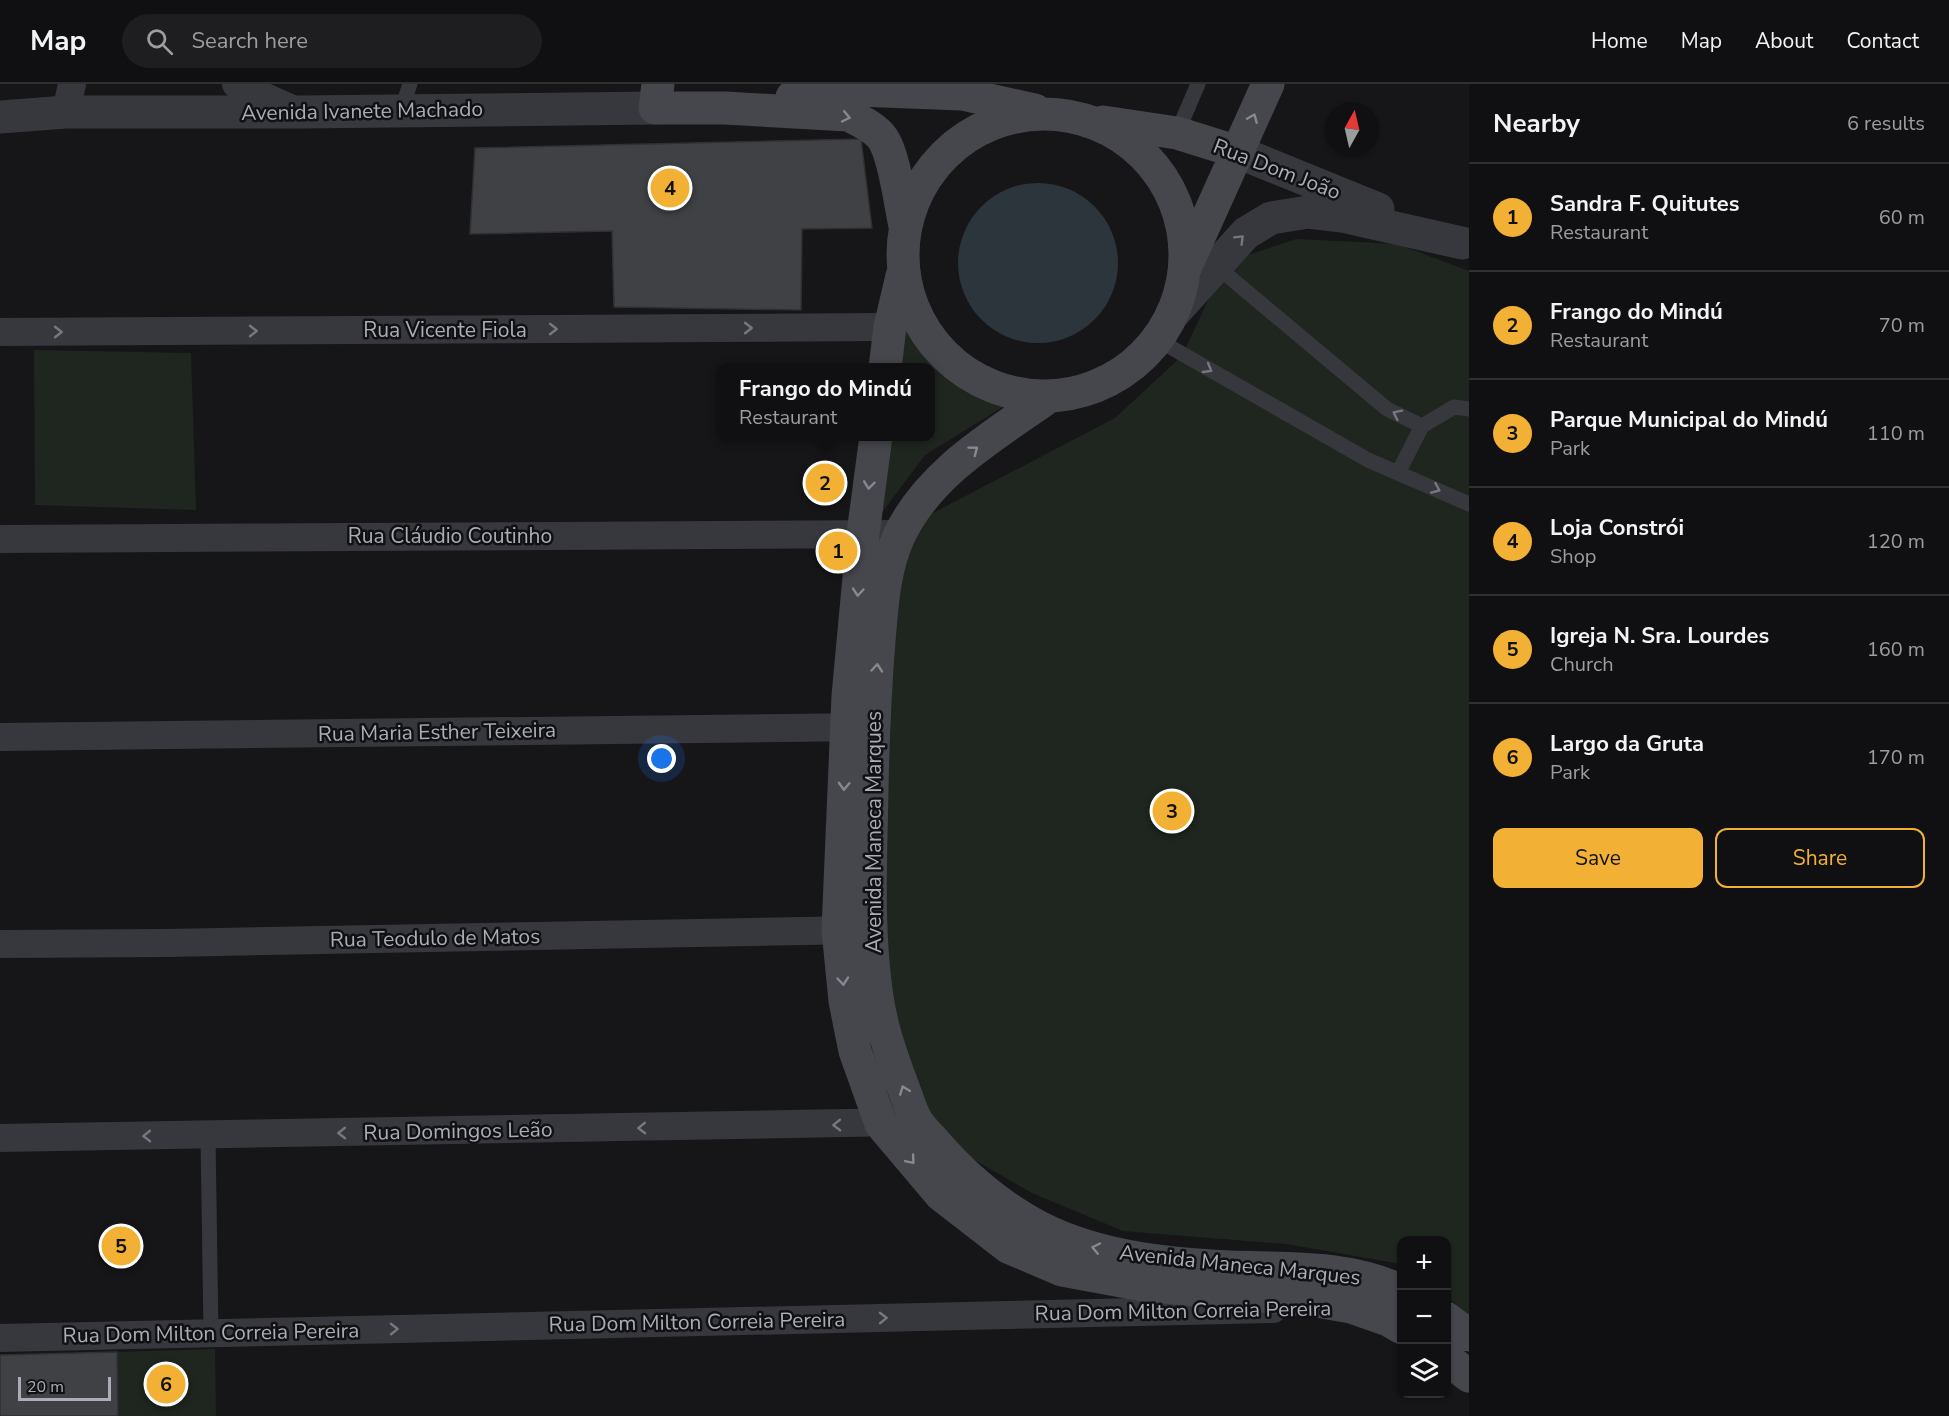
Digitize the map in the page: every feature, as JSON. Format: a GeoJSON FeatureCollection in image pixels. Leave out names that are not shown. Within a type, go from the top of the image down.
{"type":"FeatureCollection","features":[{"type":"Feature","properties":{"kind":"main road"},"geometry":{"type":"LineString","coordinates":[[1200,266],[1184,235],[1176,204],[1161,176],[1140,151],[1114,133],[1084,120],[1052,114],[1018,116],[986,126],[957,143],[933,166],[916,195],[905,226],[902,249],[903,271],[911,305],[928,336],[952,363],[981,382],[1015,393],[1050,396],[1081,392],[1110,380],[1136,363],[1165,327],[1181,291],[1200,266],[1238,152],[1268,84]]}},
{"type":"Feature","properties":{"kind":"main road","name":"Avenida Ivanete Machado"},"geometry":{"type":"LineString","coordinates":[[725,108],[819,93],[857,90],[964,89],[1052,114]]}},
{"type":"Feature","properties":{"kind":"main road","name":"Avenida Ivanete Machado"},"geometry":{"type":"LineString","coordinates":[[657,96],[725,108],[848,116],[866,123],[882,138],[889,153],[905,226]]}},
{"type":"Feature","properties":{"kind":"main road","name":"Rua Dom João"},"geometry":{"type":"LineString","coordinates":[[1084,120],[1177,133],[1238,152]]}},
{"type":"Feature","properties":{"kind":"main road"},"geometry":{"type":"LineString","coordinates":[[886,363],[890,327],[903,271]]}},
{"type":"Feature","properties":{"kind":"main road","name":"Avenida Maneca Marques"},"geometry":{"type":"LineString","coordinates":[[860,727],[889,562],[900,534],[912,513],[930,489],[955,465],[1050,396]]}},
{"type":"Feature","properties":{"kind":"main road","name":"Avenida Maneca Marques"},"geometry":{"type":"LineString","coordinates":[[875,441],[863,534],[854,930],[845,1001],[855,1052],[881,1124],[940,1195],[1008,1247],[1062,1270],[1143,1285],[1317,1300],[1351,1307],[1397,1326]]}},
{"type":"Feature","properties":{"kind":"main road","name":"Avenida Maneca Marques"},"geometry":{"type":"LineString","coordinates":[[854,930],[876,993],[888,1047],[916,1121],[979,1188],[1029,1222],[1088,1247],[1155,1260],[1227,1267],[1311,1269],[1353,1274],[1394,1287]]}},
{"type":"Feature","properties":{"kind":"main road"},"geometry":{"type":"LineString","coordinates":[[1451,1322],[1469,1335]]}},
{"type":"Feature","properties":{"kind":"main road"},"geometry":{"type":"LineString","coordinates":[[1451,1362],[1469,1376]]}},
{"type":"Feature","properties":{"kind":"street"},"geometry":{"type":"LineString","coordinates":[[236,84],[299,112]]}},
{"type":"Feature","properties":{"kind":"street","name":"Avenida Ivanete Machado"},"geometry":{"type":"LineString","coordinates":[[0,117],[69,98],[299,112],[406,97],[657,96]]}},
{"type":"Feature","properties":{"kind":"street","name":"Rua Dom João"},"geometry":{"type":"LineString","coordinates":[[1238,152],[1466,245]]}},
{"type":"Feature","properties":{"kind":"street","name":"Rua Dom João"},"geometry":{"type":"LineString","coordinates":[[1200,266],[1271,218],[1308,212],[1342,216],[1466,245]]}},
{"type":"Feature","properties":{"kind":"street","name":"Rua Vicente Fiola"},"geometry":{"type":"LineString","coordinates":[[0,332],[890,327]]}},
{"type":"Feature","properties":{"kind":"street","name":"Rua Cláudio Coutinho"},"geometry":{"type":"LineString","coordinates":[[0,539],[900,534]]}},
{"type":"Feature","properties":{"kind":"street","name":"Rua Maria Esther Teixeira"},"geometry":{"type":"LineString","coordinates":[[0,737],[860,727]]}},
{"type":"Feature","properties":{"kind":"street","name":"Rua Teodulo de Matos"},"geometry":{"type":"LineString","coordinates":[[0,944],[179,943],[854,930]]}},
{"type":"Feature","properties":{"kind":"street","name":"Rua Domingos Leão"},"geometry":{"type":"LineString","coordinates":[[0,1138],[881,1124],[916,1121]]}},
{"type":"Feature","properties":{"kind":"street","name":"Rua Dom Milton Correia Pereira"},"geometry":{"type":"LineString","coordinates":[[0,1338],[1351,1307],[1394,1287]]}},
{"type":"Feature","properties":{"kind":"lane"},"geometry":{"type":"LineString","coordinates":[[1177,133],[1198,84]]}},
{"type":"Feature","properties":{"kind":"lane"},"geometry":{"type":"LineString","coordinates":[[1200,266],[1387,409],[1422,426]]}},
{"type":"Feature","properties":{"kind":"lane"},"geometry":{"type":"LineString","coordinates":[[1165,327],[1368,460],[1469,504]]}},
{"type":"Feature","properties":{"kind":"lane"},"geometry":{"type":"LineString","coordinates":[[1398,474],[1422,426],[1454,407],[1469,410]]}},
{"type":"Feature","properties":{"kind":"lane"},"geometry":{"type":"LineString","coordinates":[[208,1136],[211,1333]]}},
{"type":"Feature","properties":{"kind":"shaded area"},"geometry":{"type":"Polygon","coordinates":[[[1038,183],[1054,184],[1069,189],[1083,196],[1095,206],[1105,218],[1112,232],[1117,247],[1117,279],[1112,294],[1105,308],[1095,320],[1083,330],[1069,337],[1054,342],[1038,343],[1022,342],[1007,337],[993,330],[981,320],[971,308],[964,294],[959,279],[958,263],[959,247],[964,232],[971,218],[981,206],[993,196],[1007,189],[1022,184],[1038,183]]]}},
{"type":"Feature","properties":{"kind":"shaded area"},"geometry":{"type":"Polygon","coordinates":[[[1296,239],[1397,244],[1469,271],[1469,1315],[1451,1300],[1451,1236],[1397,1236],[1397,1263],[1286,1244],[1123,1231],[1032,1193],[957,1150],[917,1096],[890,1036],[876,711],[908,526],[1115,418],[1182,356],[1216,283],[1245,256],[1296,239]]]}},
{"type":"Feature","properties":{"kind":"shaded area"},"geometry":{"type":"Polygon","coordinates":[[[900,311],[931,363],[894,363],[900,311]]]}},
{"type":"Feature","properties":{"kind":"shaded area"},"geometry":{"type":"Polygon","coordinates":[[[34,350],[191,353],[196,510],[35,505],[34,350]]]}},
{"type":"Feature","properties":{"kind":"shaded area"},"geometry":{"type":"Polygon","coordinates":[[[935,367],[962,385],[1011,402],[925,455],[875,522],[885,441],[935,441],[935,367]]]}},
{"type":"Feature","properties":{"kind":"shaded area"},"geometry":{"type":"Polygon","coordinates":[[[215,1349],[216,1416],[118,1416],[117,1352],[215,1349]]]}},
{"type":"Feature","properties":{"kind":"building"},"geometry":{"type":"Polygon","coordinates":[[[861,139],[872,228],[802,229],[801,310],[614,307],[612,231],[470,234],[475,148],[861,139]]]}},
{"type":"Feature","properties":{"kind":"building"},"geometry":{"type":"Polygon","coordinates":[[[117,1352],[118,1416],[0,1416],[0,1355],[117,1352]]]}},
{"type":"Feature","properties":{"kind":"place","name":"Loja Constrói"},"geometry":{"type":"Point","coordinates":[670,188]}},
{"type":"Feature","properties":{"kind":"place","name":"Frango do Mindú"},"geometry":{"type":"Point","coordinates":[825,483]}},
{"type":"Feature","properties":{"kind":"place","name":"Sandra F. Quitutes"},"geometry":{"type":"Point","coordinates":[838,551]}},
{"type":"Feature","properties":{"kind":"place","name":"Parque Municipal do Mindú"},"geometry":{"type":"Point","coordinates":[1172,811]}},
{"type":"Feature","properties":{"kind":"place","name":"Igreja N. Sra. Lourdes"},"geometry":{"type":"Point","coordinates":[121,1246]}},
{"type":"Feature","properties":{"kind":"place","name":"Largo da Gruta"},"geometry":{"type":"Point","coordinates":[166,1384]}}]}
